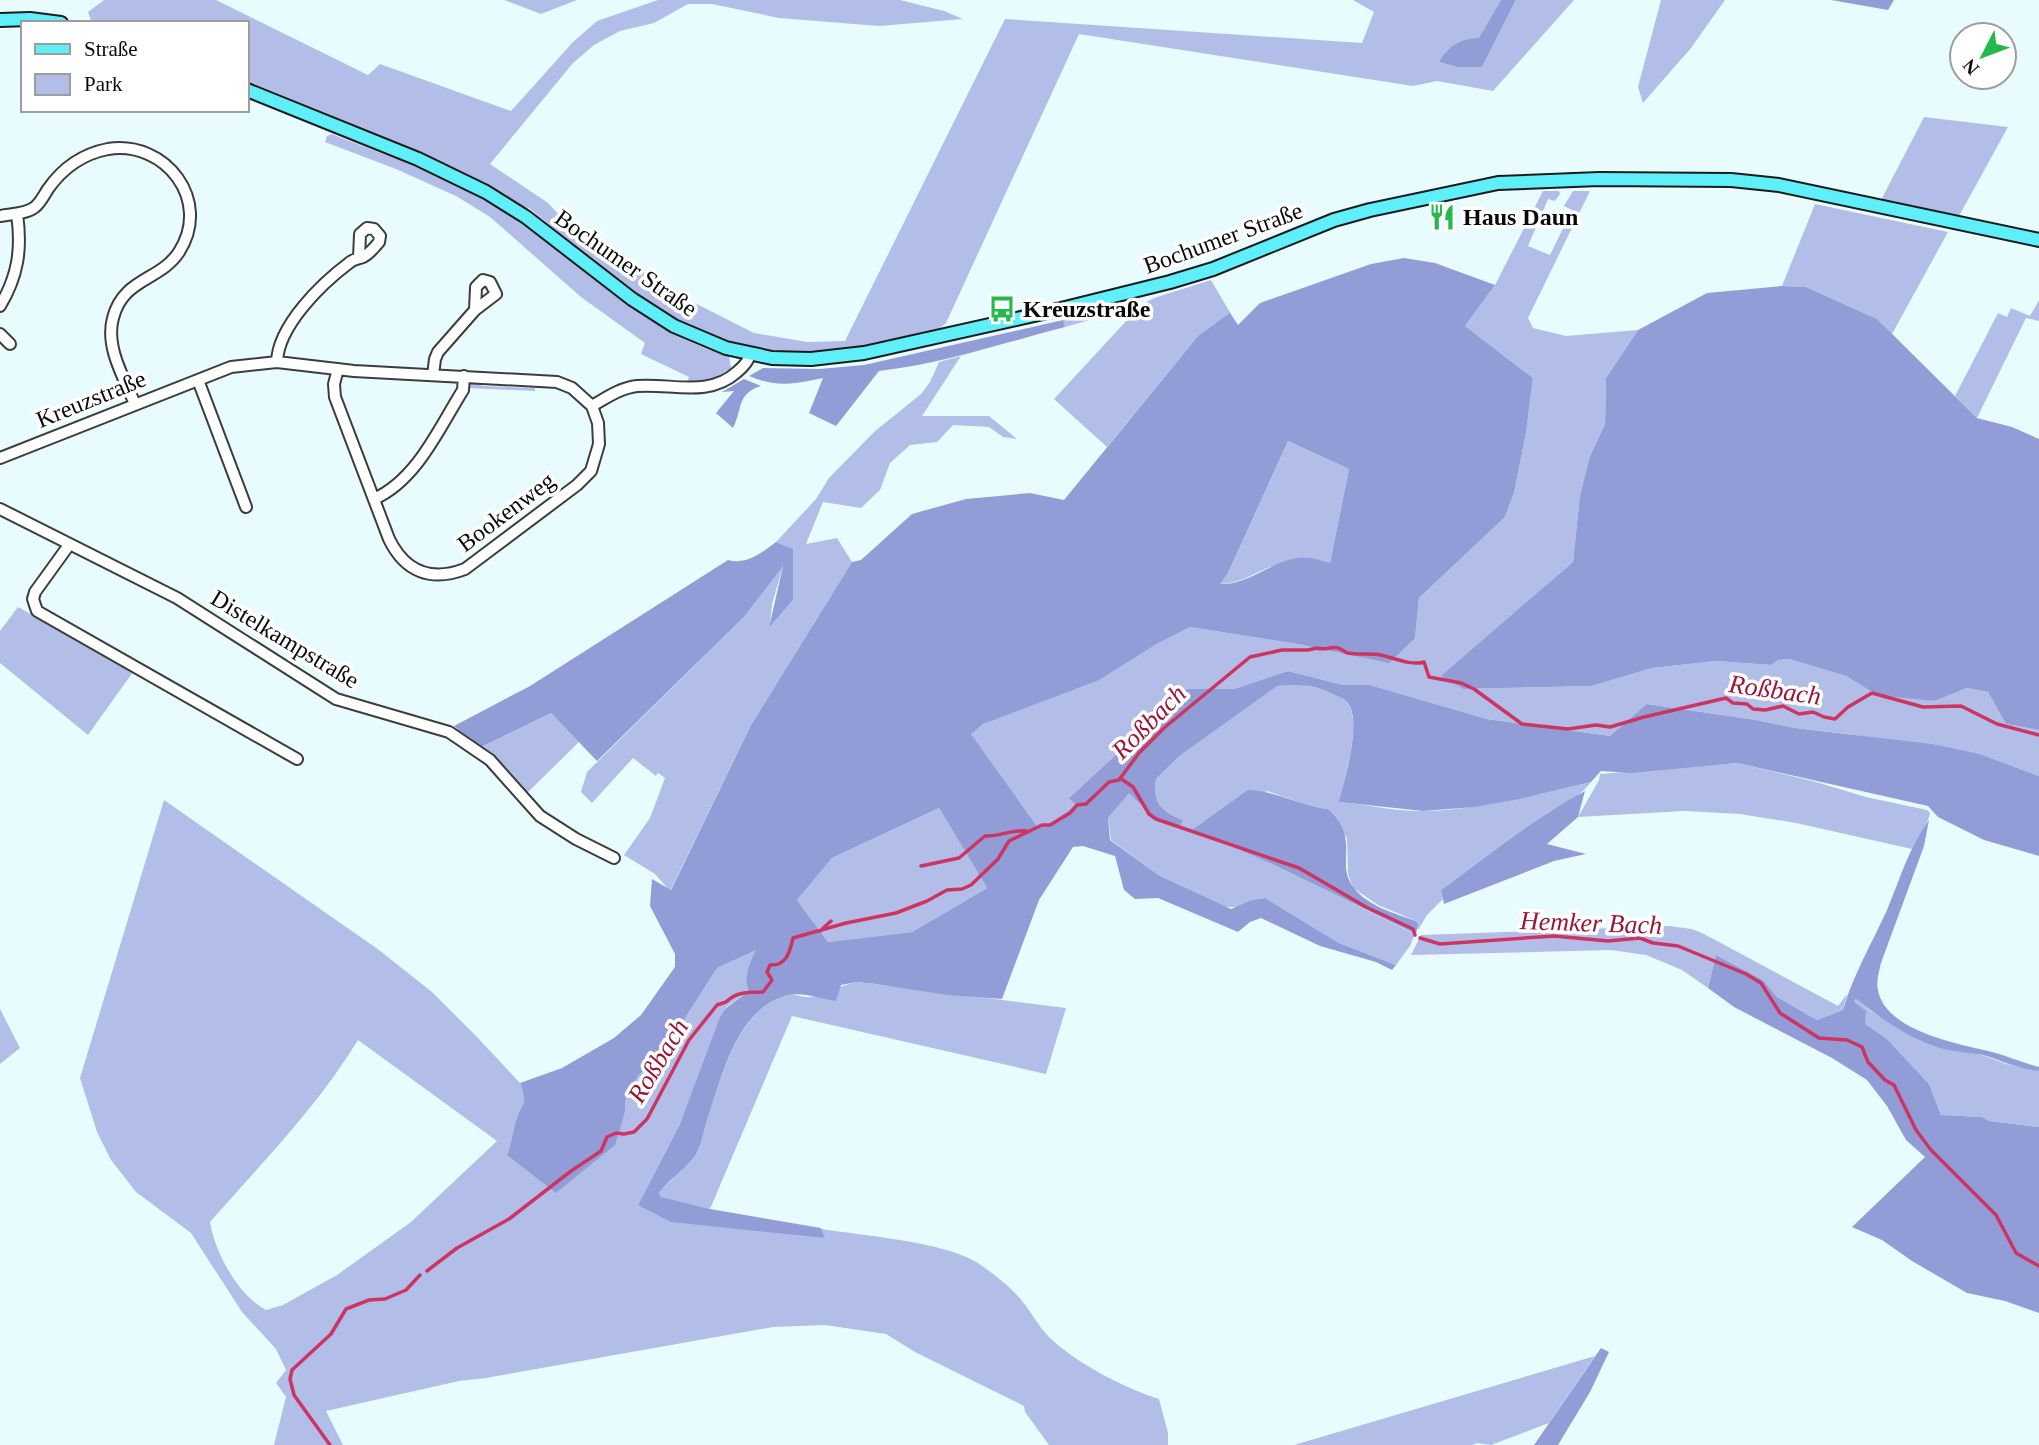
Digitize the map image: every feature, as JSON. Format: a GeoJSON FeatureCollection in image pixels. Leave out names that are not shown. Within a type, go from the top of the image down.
{"type":"FeatureCollection","features":[{"type":"Feature","properties":{"kind":"main road"},"geometry":{"type":"LineString","coordinates":[[0,20],[46,21]]}},
{"type":"Feature","properties":{"kind":"main road","name":"Bochumer Straße"},"geometry":{"type":"LineString","coordinates":[[248,90],[418,159],[486,192],[526,217],[652,313],[706,341],[750,355],[794,359],[864,354],[1170,282],[1213,268],[1334,220],[1498,183],[1599,179],[1731,180],[1823,193],[2039,240]]}},
{"type":"Feature","properties":{"kind":"street"},"geometry":{"type":"LineString","coordinates":[[0,216],[17,214],[37,206],[66,169],[98,151],[126,148],[143,153],[166,165],[181,182],[190,202],[191,213],[184,243],[167,266],[127,292],[118,304],[113,319],[111,337],[115,355],[135,404]]}},
{"type":"Feature","properties":{"kind":"street"},"geometry":{"type":"LineString","coordinates":[[0,306],[11,286],[18,264],[20,244],[17,214]]}},
{"type":"Feature","properties":{"kind":"street"},"geometry":{"type":"LineString","coordinates":[[278,362],[286,330],[326,281],[352,260],[359,258]]}},
{"type":"Feature","properties":{"kind":"street"},"geometry":{"type":"LineString","coordinates":[[433,375],[438,352],[475,310]]}},
{"type":"Feature","properties":{"kind":"street"},"geometry":{"type":"LineString","coordinates":[[0,334],[10,345]]}},
{"type":"Feature","properties":{"kind":"street"},"geometry":{"type":"LineString","coordinates":[[592,406],[628,388],[638,386],[688,389],[722,382],[736,374],[750,355]]}},
{"type":"Feature","properties":{"kind":"street","name":"Kreuzstraße"},"geometry":{"type":"LineString","coordinates":[[0,458],[231,367],[278,362],[338,369],[557,382],[572,388],[592,406]]}},
{"type":"Feature","properties":{"kind":"street","name":"Bookenweg"},"geometry":{"type":"LineString","coordinates":[[338,369],[334,384],[335,397],[393,548],[413,568],[435,576],[465,569],[585,479],[594,463],[599,444],[599,429],[592,406]]}},
{"type":"Feature","properties":{"kind":"street"},"geometry":{"type":"LineString","coordinates":[[374,499],[388,492],[411,471],[463,390],[464,376]]}},
{"type":"Feature","properties":{"kind":"street"},"geometry":{"type":"LineString","coordinates":[[198,380],[246,507]]}},
{"type":"Feature","properties":{"kind":"street","name":"Distelkampstraße"},"geometry":{"type":"LineString","coordinates":[[0,509],[177,598],[336,699],[449,732],[490,760],[540,816],[576,839],[614,858]]}},
{"type":"Feature","properties":{"kind":"street"},"geometry":{"type":"LineString","coordinates":[[69,545],[35,592],[33,598],[37,611],[297,759]]}},
{"type":"Feature","properties":{"kind":"green space"},"geometry":{"type":"Polygon","coordinates":[[[104,0],[216,0],[368,75],[380,64],[511,111],[573,42],[597,21],[658,0],[900,0],[944,11],[963,19],[879,26],[779,18],[712,4],[688,4],[654,23],[620,31],[594,45],[573,63],[490,164],[548,203],[560,216],[677,294],[754,333],[807,342],[845,341],[1005,19],[1362,43],[1374,12],[1353,0],[1501,0],[1479,39],[1439,62],[1457,67],[1482,67],[1516,0],[1574,0],[1493,91],[1437,81],[1413,86],[1079,34],[946,323],[940,328],[857,347],[829,351],[783,352],[740,345],[701,331],[631,290],[529,208],[522,207],[481,181],[248,82],[248,21],[91,21],[88,12],[104,0]]]}},
{"type":"Feature","properties":{"kind":"green space"},"geometry":{"type":"Polygon","coordinates":[[[504,0],[577,0],[541,14],[504,0]]]}},
{"type":"Feature","properties":{"kind":"green space"},"geometry":{"type":"Polygon","coordinates":[[[1661,0],[1725,0],[1691,48],[1643,103],[1638,87],[1661,0]]]}},
{"type":"Feature","properties":{"kind":"green space"},"geometry":{"type":"Polygon","coordinates":[[[1924,117],[2008,127],[1959,216],[1881,200],[1924,117]]]}},
{"type":"Feature","properties":{"kind":"green space"},"geometry":{"type":"Polygon","coordinates":[[[332,134],[465,188],[507,212],[640,313],[697,345],[729,356],[731,368],[712,379],[687,384],[689,377],[641,354],[645,343],[581,297],[490,217],[456,196],[325,142],[327,136],[332,134]]]}},
{"type":"Feature","properties":{"kind":"green space"},"geometry":{"type":"Polygon","coordinates":[[[1543,191],[1559,191],[1560,194],[1555,201],[1548,199],[1528,246],[1550,255],[1572,210],[1564,206],[1573,191],[1590,191],[1528,318],[1533,328],[1566,336],[1638,330],[1606,378],[1605,424],[1590,456],[1580,495],[1573,562],[1442,676],[1463,689],[1592,686],[1652,668],[1716,661],[1771,665],[1778,660],[1789,659],[1846,676],[1872,692],[1935,701],[1967,688],[1988,692],[2006,724],[2039,730],[2039,776],[1980,754],[1648,704],[1610,736],[1487,719],[1370,685],[1343,685],[1288,671],[1234,689],[1187,689],[1070,797],[1076,805],[1049,824],[1037,826],[970,733],[983,724],[1190,627],[1304,645],[1415,638],[1419,598],[1505,517],[1514,493],[1533,378],[1465,326],[1495,285],[1543,191]]]}},
{"type":"Feature","properties":{"kind":"green space"},"geometry":{"type":"Polygon","coordinates":[[[1815,204],[1948,232],[1892,334],[1877,319],[1806,287],[1782,286],[1815,204]]]}},
{"type":"Feature","properties":{"kind":"green space"},"geometry":{"type":"Polygon","coordinates":[[[1211,280],[1238,326],[1198,336],[1107,447],[1054,399],[1141,305],[1154,298],[1211,280]]]}},
{"type":"Feature","properties":{"kind":"green space"},"geometry":{"type":"Polygon","coordinates":[[[2039,300],[2039,321],[2026,318],[1977,418],[1955,396],[1998,313],[2007,317],[2011,308],[2030,316],[2039,300]]]}},
{"type":"Feature","properties":{"kind":"green space"},"geometry":{"type":"Polygon","coordinates":[[[1137,302],[1136,307],[1065,327],[1063,320],[1137,302]]]}},
{"type":"Feature","properties":{"kind":"green space"},"geometry":{"type":"Polygon","coordinates":[[[961,356],[922,416],[989,416],[1017,439],[1003,437],[989,427],[953,425],[937,442],[910,445],[890,463],[880,490],[861,508],[823,502],[806,544],[837,538],[852,562],[751,725],[670,891],[655,874],[624,855],[650,818],[665,778],[658,773],[656,776],[633,758],[592,803],[581,792],[587,772],[744,617],[784,563],[772,604],[770,627],[793,600],[793,549],[776,542],[816,499],[829,478],[874,432],[921,394],[939,362],[961,356]]]}},
{"type":"Feature","properties":{"kind":"green space"},"geometry":{"type":"Polygon","coordinates":[[[471,382],[480,382],[482,386],[535,388],[535,391],[468,388],[471,382]]]}},
{"type":"Feature","properties":{"kind":"green space"},"geometry":{"type":"Polygon","coordinates":[[[1288,441],[1349,469],[1330,563],[1308,560],[1284,563],[1239,580],[1219,584],[1228,573],[1288,441]]]}},
{"type":"Feature","properties":{"kind":"green space"},"geometry":{"type":"Polygon","coordinates":[[[18,607],[133,672],[88,735],[0,663],[0,631],[18,607]]]}},
{"type":"Feature","properties":{"kind":"green space"},"geometry":{"type":"Polygon","coordinates":[[[1295,684],[1336,694],[1346,701],[1351,710],[1353,735],[1340,802],[1405,810],[1447,810],[1509,801],[1591,782],[1575,797],[1517,834],[1441,890],[1443,899],[1427,915],[1418,930],[1416,921],[1378,905],[1353,888],[1348,874],[1347,838],[1328,809],[1313,807],[1267,791],[1192,830],[1272,864],[1415,934],[1396,965],[1339,943],[1265,898],[1252,900],[1239,907],[1225,907],[1160,876],[1111,840],[1108,818],[1129,792],[1155,819],[1180,826],[1183,820],[1169,814],[1160,806],[1156,794],[1156,779],[1178,756],[1259,697],[1277,686],[1295,684]]]}},
{"type":"Feature","properties":{"kind":"green space"},"geometry":{"type":"Polygon","coordinates":[[[551,713],[579,742],[525,795],[479,748],[551,713]]]}},
{"type":"Feature","properties":{"kind":"green space"},"geometry":{"type":"Polygon","coordinates":[[[1737,763],[1927,810],[1930,813],[1929,818],[1912,849],[1796,823],[1740,814],[1685,811],[1578,817],[1600,774],[1737,763]]]}},
{"type":"Feature","properties":{"kind":"green space"},"geometry":{"type":"Polygon","coordinates":[[[164,800],[379,950],[432,992],[477,1037],[520,1083],[525,1097],[524,1109],[517,1117],[507,1155],[618,1132],[625,1112],[626,1095],[639,1075],[659,1059],[717,968],[757,949],[749,991],[726,1007],[680,1124],[638,1205],[825,1238],[821,1229],[903,1240],[963,1256],[978,1263],[1012,1289],[1048,1336],[1071,1355],[1115,1381],[1159,1399],[1168,1433],[1168,1445],[1049,1445],[1025,1412],[1024,1406],[915,1352],[886,1334],[825,1325],[773,1327],[459,1381],[326,1411],[343,1445],[274,1445],[286,1397],[276,1383],[286,1370],[276,1349],[242,1312],[191,1233],[136,1192],[111,1160],[97,1132],[80,1078],[164,800]],[[358,1040],[307,1111],[210,1222],[217,1247],[237,1284],[256,1303],[266,1310],[283,1305],[337,1275],[411,1222],[497,1141],[358,1040]]]}},
{"type":"Feature","properties":{"kind":"green space"},"geometry":{"type":"Polygon","coordinates":[[[939,808],[987,888],[912,932],[828,942],[797,900],[832,858],[939,808]]]}},
{"type":"Feature","properties":{"kind":"green space"},"geometry":{"type":"Polygon","coordinates":[[[1668,926],[1692,929],[1704,934],[1838,1006],[1847,994],[1843,1010],[1817,1020],[1777,997],[1763,980],[1716,955],[1708,988],[1682,970],[1646,955],[1611,950],[1411,955],[1421,935],[1668,926]]]}},
{"type":"Feature","properties":{"kind":"green space"},"geometry":{"type":"Polygon","coordinates":[[[857,982],[1066,1008],[1046,1074],[792,1016],[710,1209],[661,1198],[659,1193],[688,1165],[698,1150],[728,1061],[746,1026],[758,1012],[772,1001],[789,995],[811,997],[857,982]]]}},
{"type":"Feature","properties":{"kind":"green space"},"geometry":{"type":"Polygon","coordinates":[[[1856,999],[1872,1012],[1911,1034],[2006,1064],[2039,1071],[2039,1127],[1989,1121],[1982,1117],[1941,1115],[1929,1084],[1887,1039],[1864,1024],[1854,1002],[1856,999]]]}},
{"type":"Feature","properties":{"kind":"green space"},"geometry":{"type":"Polygon","coordinates":[[[0,1009],[20,1048],[0,1064],[0,1009]]]}},
{"type":"Feature","properties":{"kind":"green space"},"geometry":{"type":"Polygon","coordinates":[[[1595,1356],[1549,1423],[1491,1445],[1294,1445],[1595,1356]]]}},
{"type":"Feature","properties":{"kind":"shaded area"},"geometry":{"type":"Polygon","coordinates":[[[1501,0],[1516,0],[1482,67],[1457,67],[1439,62],[1455,44],[1479,38],[1501,0]]]}},
{"type":"Feature","properties":{"kind":"shaded area"},"geometry":{"type":"Polygon","coordinates":[[[1831,0],[1894,0],[1888,10],[1831,0]]]}},
{"type":"Feature","properties":{"kind":"shaded area"},"geometry":{"type":"Polygon","coordinates":[[[1404,258],[1435,263],[1495,285],[1465,326],[1533,378],[1514,493],[1505,517],[1419,598],[1415,638],[1389,663],[1304,645],[1190,627],[1158,643],[1099,680],[983,724],[971,734],[1037,826],[1049,824],[1076,805],[1069,798],[1187,689],[1234,689],[1288,671],[1343,685],[1370,685],[1487,719],[1610,736],[1647,704],[1795,728],[1932,744],[1980,754],[2039,776],[2039,856],[1984,840],[1938,817],[1928,806],[1737,763],[1631,773],[1601,771],[1591,782],[1475,807],[1423,811],[1339,802],[1353,735],[1351,709],[1343,698],[1325,690],[1298,685],[1277,686],[1179,756],[1156,779],[1157,800],[1169,814],[1183,820],[1180,827],[1156,819],[1129,793],[1108,818],[1110,840],[1160,876],[1231,909],[1265,898],[1339,943],[1396,965],[1392,970],[1376,962],[1320,946],[1261,918],[1250,922],[1238,932],[1158,898],[1135,899],[1124,890],[1115,856],[1083,846],[1073,847],[1039,900],[1002,999],[948,995],[857,982],[841,985],[836,1001],[806,995],[789,995],[757,1012],[745,1026],[727,1061],[698,1150],[688,1165],[659,1193],[661,1197],[710,1209],[821,1228],[825,1238],[671,1222],[638,1205],[680,1124],[720,1017],[726,1008],[749,991],[747,975],[756,950],[717,968],[659,1059],[639,1075],[626,1095],[625,1112],[615,1145],[556,1193],[507,1155],[516,1121],[524,1104],[520,1083],[562,1068],[614,1038],[641,1015],[675,967],[675,954],[650,906],[652,879],[671,890],[751,725],[852,562],[861,560],[912,514],[966,499],[1030,493],[1064,500],[1198,336],[1230,313],[1238,325],[1260,303],[1371,264],[1404,258]],[[1288,441],[1228,573],[1220,584],[1240,581],[1297,558],[1330,563],[1349,469],[1288,441]],[[939,808],[832,858],[797,900],[828,942],[912,932],[987,888],[939,808]]]}},
{"type":"Feature","properties":{"kind":"shaded area"},"geometry":{"type":"Polygon","coordinates":[[[1782,286],[1806,287],[1877,319],[1977,418],[2012,427],[2039,439],[2039,730],[2006,724],[1988,692],[1967,688],[1935,701],[1886,696],[1872,692],[1846,676],[1789,659],[1778,660],[1771,665],[1716,661],[1652,668],[1592,686],[1463,689],[1441,676],[1573,562],[1580,495],[1590,456],[1605,424],[1606,378],[1638,330],[1707,293],[1782,286]]]}},
{"type":"Feature","properties":{"kind":"shaded area"},"geometry":{"type":"Polygon","coordinates":[[[1063,320],[1065,327],[949,358],[879,371],[836,426],[809,413],[823,378],[786,384],[749,376],[763,368],[819,369],[864,365],[1063,320]]]}},
{"type":"Feature","properties":{"kind":"shaded area"},"geometry":{"type":"Polygon","coordinates":[[[744,379],[761,386],[747,393],[733,428],[716,413],[734,391],[722,392],[744,379]]]}},
{"type":"Feature","properties":{"kind":"shaded area"},"geometry":{"type":"Polygon","coordinates":[[[776,542],[793,549],[793,600],[769,628],[783,566],[744,617],[597,761],[551,713],[479,748],[454,726],[530,686],[728,560],[748,559],[776,542]]]}},
{"type":"Feature","properties":{"kind":"shaded area"},"geometry":{"type":"Polygon","coordinates":[[[1248,790],[1328,809],[1344,831],[1346,869],[1354,888],[1374,905],[1416,921],[1416,934],[1272,864],[1192,830],[1248,790]]]}},
{"type":"Feature","properties":{"kind":"shaded area"},"geometry":{"type":"Polygon","coordinates":[[[1585,791],[1578,817],[1547,844],[1586,854],[1554,861],[1444,904],[1441,890],[1529,825],[1585,791]]]}},
{"type":"Feature","properties":{"kind":"shaded area"},"geometry":{"type":"Polygon","coordinates":[[[1929,820],[1924,846],[1881,963],[1877,987],[1884,1004],[1908,1026],[1943,1040],[2039,1067],[2039,1071],[1987,1056],[1946,1050],[1929,1044],[1896,1027],[1856,999],[1854,1002],[1866,1011],[1865,1024],[1887,1039],[1929,1084],[1941,1115],[1982,1117],[1989,1121],[2039,1127],[2039,1313],[2005,1301],[1967,1293],[1882,1240],[1852,1227],[1925,1157],[1906,1140],[1887,1106],[1867,1080],[1832,1058],[1734,1007],[1708,988],[1716,955],[1763,980],[1777,997],[1817,1020],[1843,1010],[1910,852],[1929,820]]]}},
{"type":"Feature","properties":{"kind":"shaded area"},"geometry":{"type":"Polygon","coordinates":[[[1601,1348],[1609,1352],[1590,1392],[1558,1445],[1534,1445],[1601,1348]]]}},
{"type":"Feature","properties":{"kind":"waterway","name":"Roßbach"},"geometry":{"type":"LineString","coordinates":[[427,1271],[457,1248],[509,1219],[601,1151],[607,1137],[616,1133],[634,1132],[647,1119],[689,1040],[717,1005],[738,994],[763,992],[772,980],[767,972],[770,965],[784,960],[793,938],[896,913],[947,890],[971,885],[998,859],[1009,841],[1042,825],[1050,825],[1070,813],[1077,805],[1086,804],[1109,782],[1119,780],[1139,753],[1164,728],[1250,657],[1282,650],[1339,648],[1348,653],[1381,655],[1414,663],[1424,662],[1429,677],[1461,683],[1474,689],[1522,724],[1568,729],[1596,725],[1610,727],[1726,698],[1733,703],[1747,704],[1753,709],[1765,710],[1783,706],[1799,714],[1813,712],[1835,719],[1848,707],[1872,693],[1923,707],[1961,706],[1997,724],[2039,735]]}},
{"type":"Feature","properties":{"kind":"waterway","name":"Hemker Bach"},"geometry":{"type":"LineString","coordinates":[[1120,778],[1133,787],[1149,814],[1156,819],[1299,868],[1366,907],[1413,929],[1415,935]]}},
{"type":"Feature","properties":{"kind":"waterway"},"geometry":{"type":"LineString","coordinates":[[921,866],[959,858],[985,836],[1027,831]]}},
{"type":"Feature","properties":{"kind":"waterway","name":"Roßbach"},"geometry":{"type":"LineString","coordinates":[[820,931],[831,921]]}},
{"type":"Feature","properties":{"kind":"waterway","name":"Hemker Bach"},"geometry":{"type":"LineString","coordinates":[[1420,938],[1440,944],[1554,936],[1608,941],[1640,938],[1653,943],[1678,946],[1746,974],[1761,983],[1780,1013],[1819,1038],[1847,1040],[1862,1047],[1868,1062],[1885,1080],[1894,1085],[1916,1130],[1931,1150],[1996,1215],[2016,1253],[2039,1266]]}},
{"type":"Feature","properties":{"kind":"waterway","name":"Roßbach"},"geometry":{"type":"LineString","coordinates":[[330,1445],[294,1395],[290,1379],[292,1370],[331,1334],[346,1309],[369,1300],[385,1299],[406,1290],[420,1275]]}},
{"type":"Feature","properties":{"kind":"place","name":"Haus Daun"},"geometry":{"type":"Point","coordinates":[1442,217]}},
{"type":"Feature","properties":{"kind":"place","name":"Kreuzstraße"},"geometry":{"type":"Point","coordinates":[1002,309]}}]}
